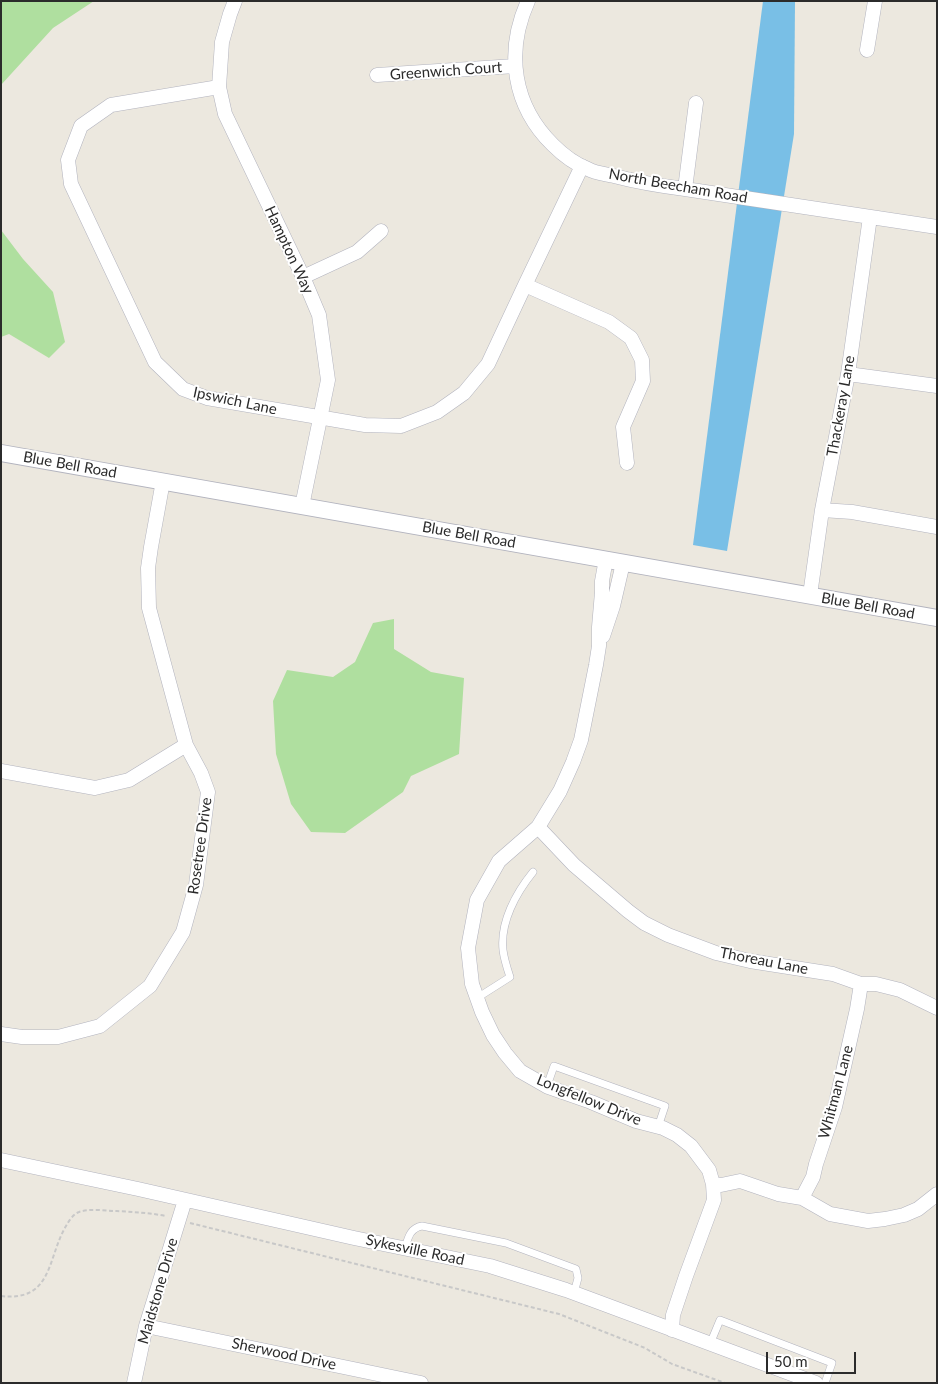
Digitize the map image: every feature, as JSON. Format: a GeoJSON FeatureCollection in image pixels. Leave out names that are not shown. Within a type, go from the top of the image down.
{"type":"FeatureCollection","features":[{"type":"Feature","properties":{"kind":"street","name":"Hampton Way"},"geometry":{"type":"LineString","coordinates":[[235,1],[222,42],[219,87],[225,114],[303,276],[319,315],[328,380],[302,506]]}},
{"type":"Feature","properties":{"kind":"street","name":"North Beecham Road"},"geometry":{"type":"LineString","coordinates":[[528,1],[516,37],[515,66],[521,94],[532,120],[540,131],[560,152],[588,170],[643,183],[937,227]]}},
{"type":"Feature","properties":{"kind":"street"},"geometry":{"type":"LineString","coordinates":[[867,50],[875,1]]}},
{"type":"Feature","properties":{"kind":"street","name":"Greenwich Court"},"geometry":{"type":"LineString","coordinates":[[377,75],[515,66]]}},
{"type":"Feature","properties":{"kind":"street","name":"Ipswich Lane"},"geometry":{"type":"LineString","coordinates":[[219,87],[111,105],[81,126],[68,160],[71,184],[155,362],[183,389],[207,398],[365,425],[401,426],[438,412],[464,393],[488,364],[582,166]]}},
{"type":"Feature","properties":{"kind":"street"},"geometry":{"type":"LineString","coordinates":[[685,189],[696,104]]}},
{"type":"Feature","properties":{"kind":"street","name":"Thackeray Lane"},"geometry":{"type":"LineString","coordinates":[[810,595],[822,510],[848,374],[870,217]]}},
{"type":"Feature","properties":{"kind":"street"},"geometry":{"type":"LineString","coordinates":[[303,276],[357,252],[381,231]]}},
{"type":"Feature","properties":{"kind":"street"},"geometry":{"type":"LineString","coordinates":[[524,285],[608,322],[632,338],[642,360],[643,381],[623,427],[627,463]]}},
{"type":"Feature","properties":{"kind":"street"},"geometry":{"type":"LineString","coordinates":[[848,374],[937,386]]}},
{"type":"Feature","properties":{"kind":"street","name":"Blue Bell Road"},"geometry":{"type":"LineString","coordinates":[[1,453],[937,618]]}},
{"type":"Feature","properties":{"kind":"street","name":"Rosetree Drive"},"geometry":{"type":"LineString","coordinates":[[1,1034],[22,1038],[58,1036],[100,1026],[150,986],[183,932],[196,885],[208,792],[201,773],[186,745],[149,608],[148,568],[163,481]]}},
{"type":"Feature","properties":{"kind":"street"},"geometry":{"type":"LineString","coordinates":[[822,510],[852,512],[937,527]]}},
{"type":"Feature","properties":{"kind":"street","name":"Longfellow Drive"},"geometry":{"type":"LineString","coordinates":[[599,646],[598,627],[606,560]]}},
{"type":"Feature","properties":{"kind":"street","name":"Longfellow Drive"},"geometry":{"type":"LineString","coordinates":[[623,562],[614,606],[599,646],[581,740],[573,762],[560,791],[538,827],[499,861],[477,900],[468,948],[472,984],[477,998],[493,1035],[520,1071],[546,1086],[676,1135],[691,1146],[709,1170],[713,1184],[714,1200],[673,1315],[672,1330]]}},
{"type":"Feature","properties":{"kind":"street"},"geometry":{"type":"LineString","coordinates":[[1,771],[95,788],[129,780],[186,745]]}},
{"type":"Feature","properties":{"kind":"street","name":"Thoreau Lane"},"geometry":{"type":"LineString","coordinates":[[538,827],[574,865],[628,911],[644,922],[668,934],[716,953],[750,961],[833,974],[862,984],[876,984],[900,990],[937,1008]]}},
{"type":"Feature","properties":{"kind":"street","name":"Whitman Lane"},"geometry":{"type":"LineString","coordinates":[[802,1198],[813,1177],[835,1107],[862,984]]}},
{"type":"Feature","properties":{"kind":"street","name":"Sykesville Road"},"geometry":{"type":"LineString","coordinates":[[1,1160],[490,1266],[574,1293],[816,1383]]}},
{"type":"Feature","properties":{"kind":"street"},"geometry":{"type":"LineString","coordinates":[[713,1184],[721,1185],[740,1181],[778,1194],[802,1198],[830,1214],[868,1221],[904,1215],[918,1210],[937,1194]]}},
{"type":"Feature","properties":{"kind":"street","name":"Maidstone Drive"},"geometry":{"type":"LineString","coordinates":[[134,1383],[146,1326],[185,1200]]}},
{"type":"Feature","properties":{"kind":"street","name":"Sherwood Drive"},"geometry":{"type":"LineString","coordinates":[[146,1326],[421,1383]]}},
{"type":"Feature","properties":{"kind":"lane"},"geometry":{"type":"LineString","coordinates":[[477,998],[510,977],[503,952],[507,917],[520,890],[533,872]]}},
{"type":"Feature","properties":{"kind":"lane"},"geometry":{"type":"LineString","coordinates":[[546,1086],[554,1066],[665,1106],[658,1127]]}},
{"type":"Feature","properties":{"kind":"lane"},"geometry":{"type":"LineString","coordinates":[[405,1248],[410,1234],[415,1227],[422,1226],[506,1243],[576,1269],[578,1278],[574,1293]]}},
{"type":"Feature","properties":{"kind":"lane"},"geometry":{"type":"LineString","coordinates":[[710,1344],[720,1320],[832,1363],[825,1383]]}},
{"type":"Feature","properties":{"kind":"path"},"geometry":{"type":"LineString","coordinates":[[1,1296],[12,1298],[27,1294],[41,1285],[62,1232],[69,1220],[78,1212],[92,1210],[151,1213],[179,1218],[193,1224],[559,1314],[645,1348],[672,1364],[725,1383]]}},
{"type":"Feature","properties":{"kind":"green space"},"geometry":{"type":"Polygon","coordinates":[[[1,1],[94,1],[53,28],[1,85],[1,1]]]}},
{"type":"Feature","properties":{"kind":"green space"},"geometry":{"type":"Polygon","coordinates":[[[1,230],[23,259],[53,292],[65,342],[49,358],[9,334],[1,337],[1,230]]]}},
{"type":"Feature","properties":{"kind":"green space"},"geometry":{"type":"Polygon","coordinates":[[[394,619],[394,649],[431,672],[464,678],[459,754],[411,776],[403,792],[345,833],[311,832],[291,804],[276,754],[273,701],[287,670],[333,677],[355,662],[373,623],[394,619]]]}},
{"type":"Feature","properties":{"kind":"water"},"geometry":{"type":"Polygon","coordinates":[[[763,1],[795,1],[794,134],[727,551],[693,545],[763,1]]]}}]}
